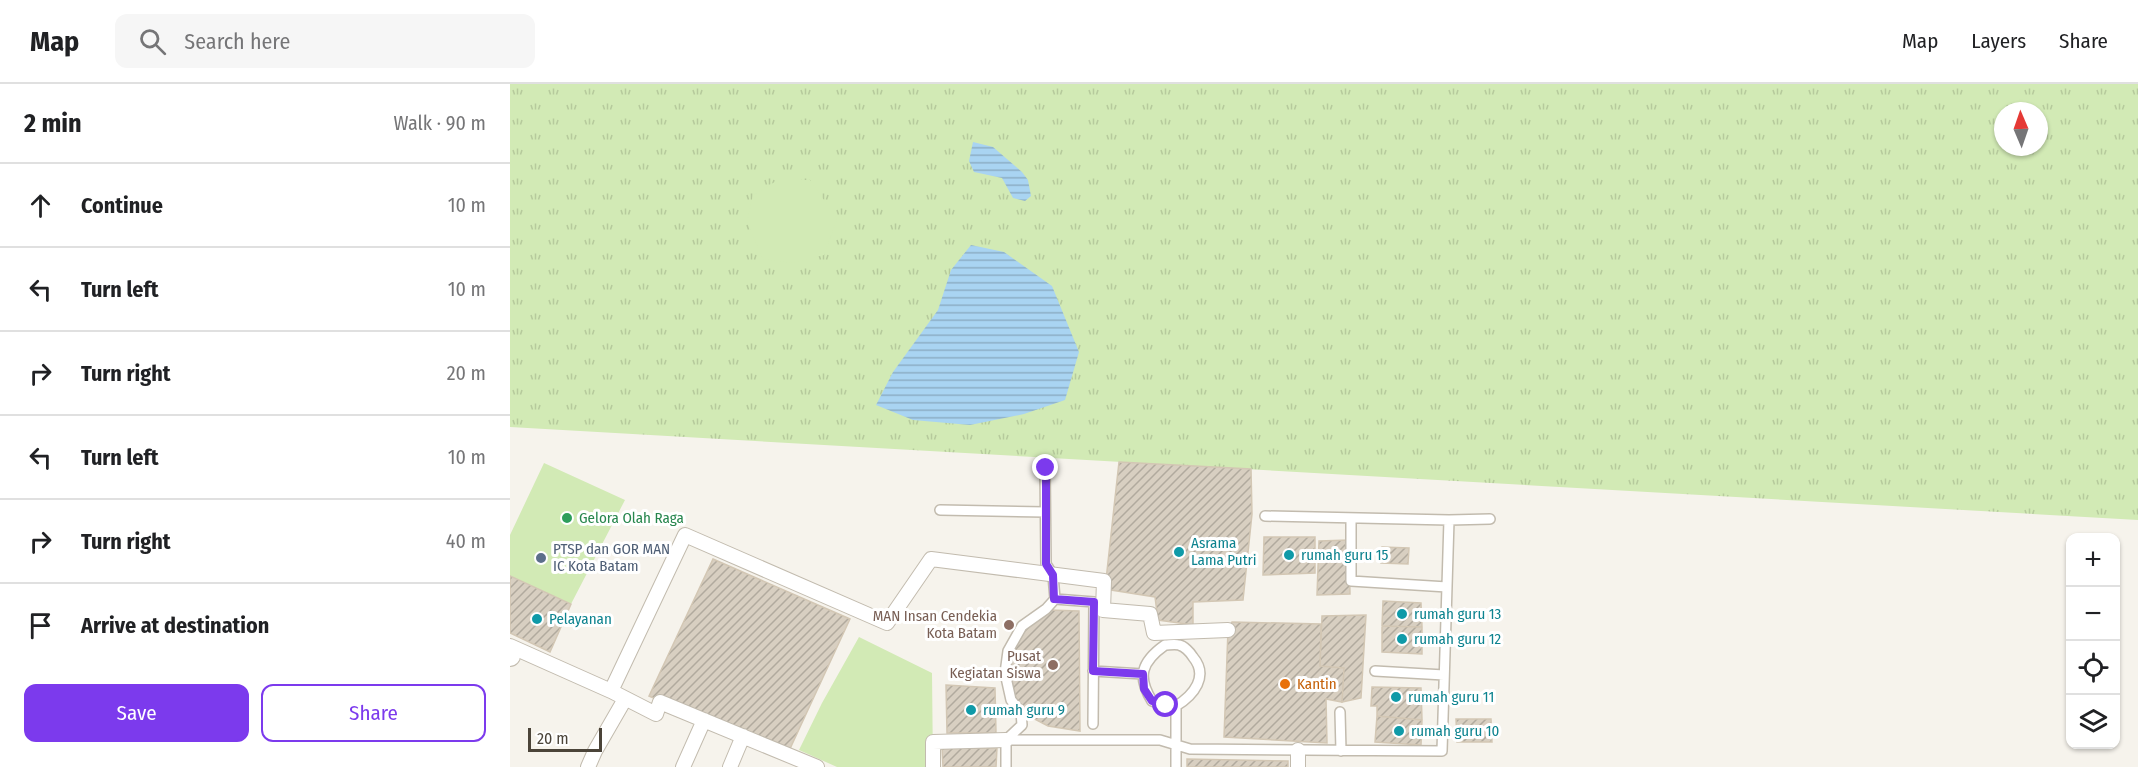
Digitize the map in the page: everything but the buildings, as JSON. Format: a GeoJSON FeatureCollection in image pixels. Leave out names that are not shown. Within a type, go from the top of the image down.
{"type":"FeatureCollection","features":[{"type":"Feature","properties":{"kind":"street"},"geometry":{"type":"LineString","coordinates":[[610,691],[685,535],[887,623],[931,560],[1104,581],[1103,610],[1150,614],[1154,633],[1228,630]]}},
{"type":"Feature","properties":{"kind":"street"},"geometry":{"type":"LineString","coordinates":[[510,646],[656,714],[660,702],[818,767]]}},
{"type":"Feature","properties":{"kind":"street"},"geometry":{"type":"LineString","coordinates":[[588,767],[626,699]]}},
{"type":"Feature","properties":{"kind":"street"},"geometry":{"type":"LineString","coordinates":[[683,767],[704,720]]}},
{"type":"Feature","properties":{"kind":"street"},"geometry":{"type":"LineString","coordinates":[[730,767],[742,736]]}},
{"type":"Feature","properties":{"kind":"street"},"geometry":{"type":"LineString","coordinates":[[933,767],[933,742],[1006,740]]}},
{"type":"Feature","properties":{"kind":"street"},"geometry":{"type":"LineString","coordinates":[[1298,750],[1298,767]]}},
{"type":"Feature","properties":{"kind":"lane"},"geometry":{"type":"LineString","coordinates":[[1006,767],[1006,740],[1022,725],[1021,712],[1011,700],[1005,673],[1008,651],[1022,626],[1046,609],[1054,599],[1053,575],[1046,564],[1046,468]]}},
{"type":"Feature","properties":{"kind":"lane"},"geometry":{"type":"LineString","coordinates":[[940,510],[1045,512]]}},
{"type":"Feature","properties":{"kind":"lane"},"geometry":{"type":"LineString","coordinates":[[1265,516],[1351,519],[1490,519]]}},
{"type":"Feature","properties":{"kind":"lane"},"geometry":{"type":"LineString","coordinates":[[1351,519],[1351,581],[1447,587]]}},
{"type":"Feature","properties":{"kind":"lane"},"geometry":{"type":"LineString","coordinates":[[1006,740],[1160,740],[1190,749],[1442,752],[1449,520]]}},
{"type":"Feature","properties":{"kind":"lane"},"geometry":{"type":"LineString","coordinates":[[1054,599],[1094,602],[1093,724]]}},
{"type":"Feature","properties":{"kind":"lane"},"geometry":{"type":"LineString","coordinates":[[1165,645],[1179,645],[1189,651],[1199,663],[1200,678],[1197,689],[1176,706],[1152,701],[1144,689],[1144,667],[1152,654],[1165,645]]}},
{"type":"Feature","properties":{"kind":"lane"},"geometry":{"type":"LineString","coordinates":[[1093,671],[1143,674]]}},
{"type":"Feature","properties":{"kind":"lane"},"geometry":{"type":"LineString","coordinates":[[1375,671],[1444,675]]}},
{"type":"Feature","properties":{"kind":"lane"},"geometry":{"type":"LineString","coordinates":[[1176,706],[1176,767]]}},
{"type":"Feature","properties":{"kind":"lane"},"geometry":{"type":"LineString","coordinates":[[1340,712],[1341,751]]}},
{"type":"Feature","properties":{"kind":"green space"},"geometry":{"type":"Polygon","coordinates":[[[510,84],[2138,84],[2138,520],[510,427],[510,84]]]}},
{"type":"Feature","properties":{"kind":"green space"},"geometry":{"type":"Polygon","coordinates":[[[778,180],[810,180],[837,219],[824,255],[792,263],[763,259],[747,222],[753,195],[778,180]]]}},
{"type":"Feature","properties":{"kind":"green space","name":"Gelora Olah Raga"},"geometry":{"type":"Polygon","coordinates":[[[544,463],[625,500],[571,604],[510,576],[510,535],[544,463]]]}},
{"type":"Feature","properties":{"kind":"green space"},"geometry":{"type":"Polygon","coordinates":[[[859,637],[932,673],[933,767],[837,767],[799,750],[859,637]]]}},
{"type":"Feature","properties":{"kind":"water"},"geometry":{"type":"Polygon","coordinates":[[[973,142],[993,147],[1022,172],[1028,180],[1031,196],[1025,201],[1013,198],[1002,178],[974,172],[969,161],[973,142]]]}},
{"type":"Feature","properties":{"kind":"water"},"geometry":{"type":"Polygon","coordinates":[[[971,245],[1004,252],[1052,286],[1079,352],[1065,400],[1024,414],[970,425],[913,420],[876,405],[893,372],[938,310],[951,270],[971,245]]]}},
{"type":"Feature","properties":{"kind":"place","name":"Gelora Olah Raga"},"geometry":{"type":"Point","coordinates":[567,518]}},
{"type":"Feature","properties":{"kind":"place","name":"Asrama Lama Putri"},"geometry":{"type":"Point","coordinates":[1179,552]}},
{"type":"Feature","properties":{"kind":"place","name":"rumah guru 15"},"geometry":{"type":"Point","coordinates":[1289,555]}},
{"type":"Feature","properties":{"kind":"place","name":"PTSP dan GOR MAN IC Kota Batam"},"geometry":{"type":"Point","coordinates":[541,558]}},
{"type":"Feature","properties":{"kind":"place","name":"rumah guru 13"},"geometry":{"type":"Point","coordinates":[1402,614]}},
{"type":"Feature","properties":{"kind":"place","name":"Pelayanan"},"geometry":{"type":"Point","coordinates":[537,619]}},
{"type":"Feature","properties":{"kind":"place","name":"MAN Insan Cendekia Kota Batam"},"geometry":{"type":"Point","coordinates":[1009,625]}},
{"type":"Feature","properties":{"kind":"place","name":"rumah guru 12"},"geometry":{"type":"Point","coordinates":[1402,639]}},
{"type":"Feature","properties":{"kind":"place","name":"Pusat Kegiatan Siswa"},"geometry":{"type":"Point","coordinates":[1053,665]}},
{"type":"Feature","properties":{"kind":"place","name":"Kantin"},"geometry":{"type":"Point","coordinates":[1285,684]}},
{"type":"Feature","properties":{"kind":"place","name":"rumah guru 11"},"geometry":{"type":"Point","coordinates":[1396,697]}},
{"type":"Feature","properties":{"kind":"place","name":"rumah guru 9"},"geometry":{"type":"Point","coordinates":[971,710]}},
{"type":"Feature","properties":{"kind":"place","name":"rumah guru 10"},"geometry":{"type":"Point","coordinates":[1399,731]}},
{"type":"Feature","properties":{"kind":"route"},"geometry":{"type":"LineString","coordinates":[[1046,468],[1046,564],[1053,575],[1054,599],[1094,602],[1093,671],[1143,674],[1144,689],[1152,701],[1166,705]]}}]}
